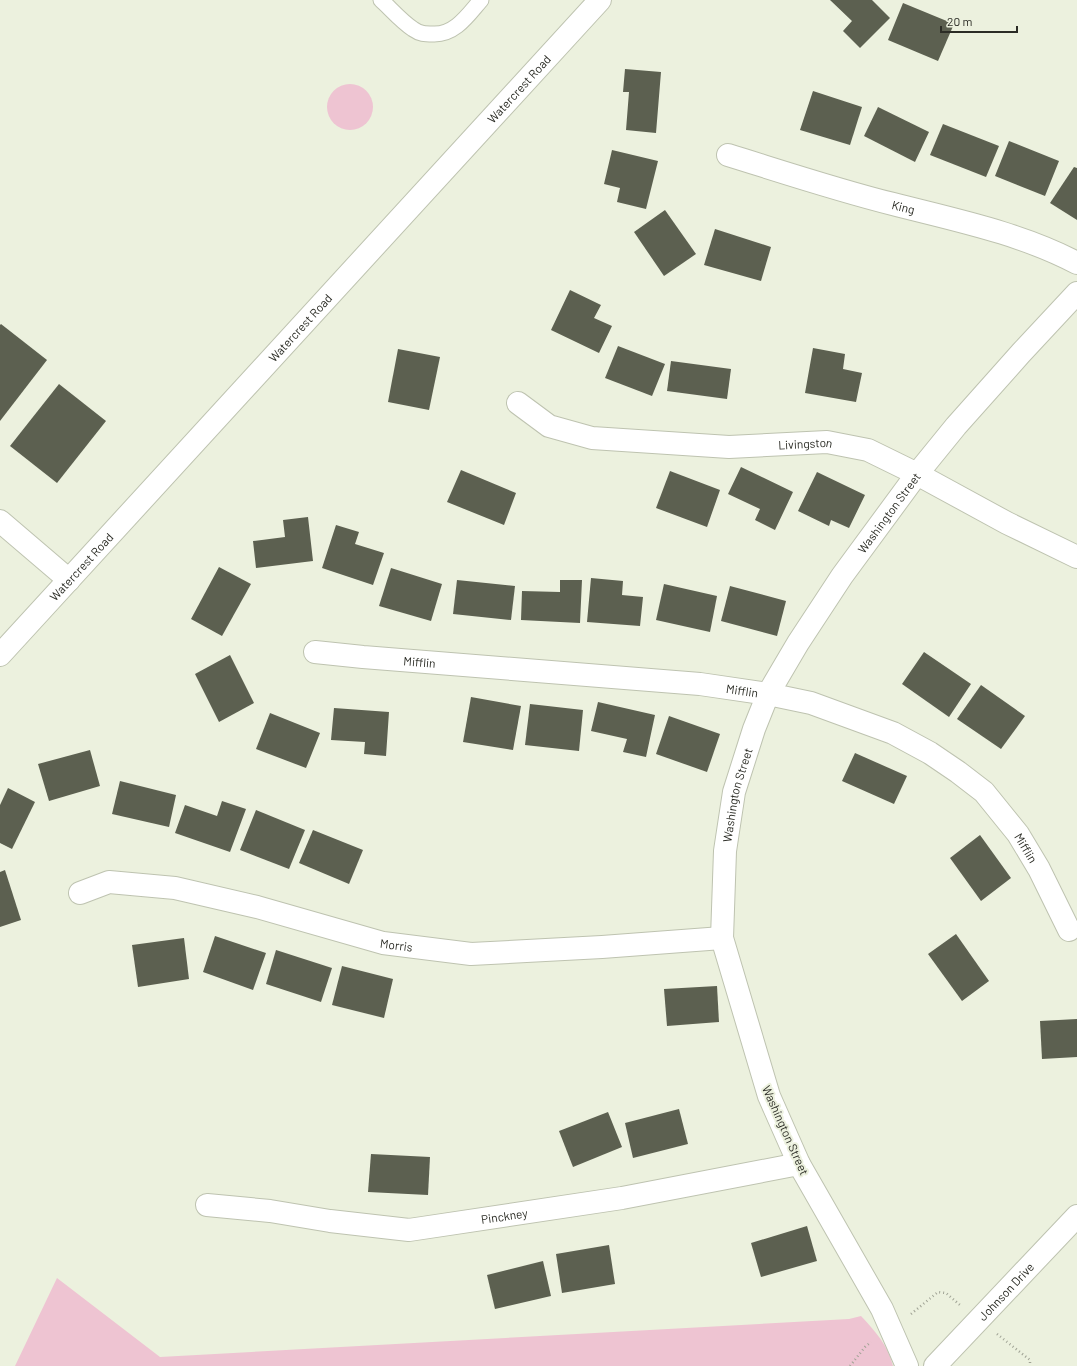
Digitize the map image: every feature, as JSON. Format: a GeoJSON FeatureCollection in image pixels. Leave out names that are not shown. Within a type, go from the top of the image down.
{"type":"FeatureCollection","features":[{"type":"Feature","properties":{"kind":"street","name":"Watercrest Road"},"geometry":{"type":"LineString","coordinates":[[0,655],[600,0]]}},
{"type":"Feature","properties":{"kind":"street","name":"King"},"geometry":{"type":"LineString","coordinates":[[728,155],[848,192],[1001,232],[1061,254],[1077,263]]}},
{"type":"Feature","properties":{"kind":"street","name":"Washington Street"},"geometry":{"type":"LineString","coordinates":[[907,1366],[882,1309],[799,1164],[769,1096],[722,938],[725,851],[734,792],[754,729],[768,694],[798,643],[842,576],[917,474],[956,426],[1077,293]]}},
{"type":"Feature","properties":{"kind":"street","name":"Livingston"},"geometry":{"type":"LineString","coordinates":[[518,403],[549,426],[592,438],[729,447],[827,442],[868,450],[917,474],[1007,523],[1077,557]]}},
{"type":"Feature","properties":{"kind":"street"},"geometry":{"type":"LineString","coordinates":[[0,521],[69,580]]}},
{"type":"Feature","properties":{"kind":"street","name":"Mifflin"},"geometry":{"type":"LineString","coordinates":[[315,652],[363,658],[700,684],[768,694],[811,703],[893,733],[930,753],[984,792],[1018,834],[1039,869],[1069,930]]}},
{"type":"Feature","properties":{"kind":"street","name":"Morris"},"geometry":{"type":"LineString","coordinates":[[80,892],[109,882],[175,888],[257,907],[383,943],[471,954],[602,947],[722,938]]}},
{"type":"Feature","properties":{"kind":"street","name":"Pinckney"},"geometry":{"type":"LineString","coordinates":[[207,1205],[270,1211],[330,1221],[409,1230],[622,1198],[799,1164]]}},
{"type":"Feature","properties":{"kind":"street","name":"Johnson Drive"},"geometry":{"type":"LineString","coordinates":[[935,1366],[1077,1216]]}},
{"type":"Feature","properties":{"kind":"lane"},"geometry":{"type":"LineString","coordinates":[[381,0],[413,29],[423,34],[448,32],[456,27],[481,0]]}},
{"type":"Feature","properties":{"kind":"shaded area"},"geometry":{"type":"Polygon","coordinates":[[[345,84],[355,84],[363,88],[369,94],[373,102],[373,112],[369,120],[363,126],[355,130],[345,130],[337,126],[331,120],[327,112],[327,102],[331,94],[337,88],[345,84]]]}},
{"type":"Feature","properties":{"kind":"shaded area"},"geometry":{"type":"Polygon","coordinates":[[[57,1278],[160,1357],[849,1319],[861,1316],[876,1333],[888,1351],[893,1366],[15,1366],[57,1278]]]}},
{"type":"Feature","properties":{"kind":"building"},"geometry":{"type":"Polygon","coordinates":[[[830,0],[872,0],[890,18],[860,48],[843,31],[852,21],[830,0]]]}},
{"type":"Feature","properties":{"kind":"building"},"geometry":{"type":"Polygon","coordinates":[[[903,3],[954,24],[938,61],[888,40],[903,3]]]}},
{"type":"Feature","properties":{"kind":"building"},"geometry":{"type":"Polygon","coordinates":[[[625,69],[661,72],[656,133],[626,130],[629,92],[623,92],[625,69]]]}},
{"type":"Feature","properties":{"kind":"building"},"geometry":{"type":"Polygon","coordinates":[[[813,91],[862,107],[850,145],[800,130],[813,91]]]}},
{"type":"Feature","properties":{"kind":"building"},"geometry":{"type":"Polygon","coordinates":[[[878,107],[929,132],[915,162],[864,136],[878,107]]]}},
{"type":"Feature","properties":{"kind":"building"},"geometry":{"type":"Polygon","coordinates":[[[943,124],[999,146],[986,177],[930,155],[943,124]]]}},
{"type":"Feature","properties":{"kind":"building"},"geometry":{"type":"Polygon","coordinates":[[[1009,141],[1059,161],[1045,196],[995,176],[1009,141]]]}},
{"type":"Feature","properties":{"kind":"building"},"geometry":{"type":"Polygon","coordinates":[[[612,150],[658,161],[646,209],[617,202],[620,188],[604,184],[612,150]]]}},
{"type":"Feature","properties":{"kind":"building"},"geometry":{"type":"Polygon","coordinates":[[[1074,167],[1077,168],[1077,220],[1050,203],[1074,167]]]}},
{"type":"Feature","properties":{"kind":"building"},"geometry":{"type":"Polygon","coordinates":[[[665,210],[696,254],[664,276],[634,232],[665,210]]]}},
{"type":"Feature","properties":{"kind":"building"},"geometry":{"type":"Polygon","coordinates":[[[715,229],[771,247],[761,281],[704,265],[715,229]]]}},
{"type":"Feature","properties":{"kind":"building"},"geometry":{"type":"Polygon","coordinates":[[[570,290],[601,305],[594,318],[612,326],[599,353],[551,330],[570,290]]]}},
{"type":"Feature","properties":{"kind":"building"},"geometry":{"type":"Polygon","coordinates":[[[1,324],[47,360],[0,421],[0,325],[1,324]]]}},
{"type":"Feature","properties":{"kind":"building"},"geometry":{"type":"Polygon","coordinates":[[[618,346],[665,364],[652,396],[605,378],[618,346]]]}},
{"type":"Feature","properties":{"kind":"building"},"geometry":{"type":"Polygon","coordinates":[[[813,348],[845,354],[843,369],[862,373],[856,402],[805,393],[813,348]]]}},
{"type":"Feature","properties":{"kind":"building"},"geometry":{"type":"Polygon","coordinates":[[[398,349],[440,357],[429,410],[388,402],[398,349]]]}},
{"type":"Feature","properties":{"kind":"building"},"geometry":{"type":"Polygon","coordinates":[[[671,361],[731,369],[727,399],[667,391],[671,361]]]}},
{"type":"Feature","properties":{"kind":"building"},"geometry":{"type":"Polygon","coordinates":[[[59,384],[106,421],[57,483],[10,446],[59,384]]]}},
{"type":"Feature","properties":{"kind":"building"},"geometry":{"type":"Polygon","coordinates":[[[741,467],[793,492],[775,530],[755,520],[760,509],[728,494],[741,467]]]}},
{"type":"Feature","properties":{"kind":"building"},"geometry":{"type":"Polygon","coordinates":[[[461,470],[516,493],[504,525],[447,502],[461,470]]]}},
{"type":"Feature","properties":{"kind":"building"},"geometry":{"type":"Polygon","coordinates":[[[670,471],[720,490],[707,527],[656,508],[670,471]]]}},
{"type":"Feature","properties":{"kind":"building"},"geometry":{"type":"Polygon","coordinates":[[[817,472],[865,495],[849,528],[831,520],[829,526],[798,511],[817,472]]]}},
{"type":"Feature","properties":{"kind":"building"},"geometry":{"type":"Polygon","coordinates":[[[308,517],[313,561],[256,568],[253,541],[285,537],[283,520],[308,517]]]}},
{"type":"Feature","properties":{"kind":"building"},"geometry":{"type":"Polygon","coordinates":[[[336,525],[359,532],[355,544],[384,553],[373,585],[322,568],[336,525]]]}},
{"type":"Feature","properties":{"kind":"building"},"geometry":{"type":"Polygon","coordinates":[[[219,567],[251,584],[222,636],[191,619],[219,567]]]}},
{"type":"Feature","properties":{"kind":"building"},"geometry":{"type":"Polygon","coordinates":[[[391,568],[442,584],[431,621],[379,606],[391,568]]]}},
{"type":"Feature","properties":{"kind":"building"},"geometry":{"type":"Polygon","coordinates":[[[591,578],[623,581],[622,595],[643,597],[640,626],[587,622],[591,578]]]}},
{"type":"Feature","properties":{"kind":"building"},"geometry":{"type":"Polygon","coordinates":[[[457,580],[515,586],[511,620],[453,614],[457,580]]]}},
{"type":"Feature","properties":{"kind":"building"},"geometry":{"type":"Polygon","coordinates":[[[560,580],[582,580],[580,623],[521,620],[522,591],[560,592],[560,580]]]}},
{"type":"Feature","properties":{"kind":"building"},"geometry":{"type":"Polygon","coordinates":[[[664,584],[717,596],[710,632],[656,620],[664,584]]]}},
{"type":"Feature","properties":{"kind":"building"},"geometry":{"type":"Polygon","coordinates":[[[730,586],[786,601],[777,636],[721,621],[730,586]]]}},
{"type":"Feature","properties":{"kind":"building"},"geometry":{"type":"Polygon","coordinates":[[[924,652],[971,684],[949,717],[902,684],[924,652]]]}},
{"type":"Feature","properties":{"kind":"building"},"geometry":{"type":"Polygon","coordinates":[[[230,655],[254,703],[219,722],[195,674],[230,655]]]}},
{"type":"Feature","properties":{"kind":"building"},"geometry":{"type":"Polygon","coordinates":[[[981,685],[1025,716],[1001,749],[957,719],[981,685]]]}},
{"type":"Feature","properties":{"kind":"building"},"geometry":{"type":"Polygon","coordinates":[[[471,697],[521,706],[513,750],[463,742],[471,697]]]}},
{"type":"Feature","properties":{"kind":"building"},"geometry":{"type":"Polygon","coordinates":[[[598,702],[655,715],[646,757],[623,752],[627,739],[591,731],[598,702]]]}},
{"type":"Feature","properties":{"kind":"building"},"geometry":{"type":"Polygon","coordinates":[[[530,704],[583,710],[579,751],[525,745],[530,704]]]}},
{"type":"Feature","properties":{"kind":"building"},"geometry":{"type":"Polygon","coordinates":[[[334,708],[389,712],[386,756],[364,754],[365,742],[331,740],[334,708]]]}},
{"type":"Feature","properties":{"kind":"building"},"geometry":{"type":"Polygon","coordinates":[[[270,713],[320,733],[306,768],[256,749],[270,713]]]}},
{"type":"Feature","properties":{"kind":"building"},"geometry":{"type":"Polygon","coordinates":[[[669,716],[720,734],[707,772],[656,754],[669,716]]]}},
{"type":"Feature","properties":{"kind":"building"},"geometry":{"type":"Polygon","coordinates":[[[90,750],[100,786],[49,801],[38,764],[90,750]]]}},
{"type":"Feature","properties":{"kind":"building"},"geometry":{"type":"Polygon","coordinates":[[[855,753],[907,776],[894,804],[842,781],[855,753]]]}},
{"type":"Feature","properties":{"kind":"building"},"geometry":{"type":"Polygon","coordinates":[[[120,781],[176,795],[169,827],[112,814],[120,781]]]}},
{"type":"Feature","properties":{"kind":"building"},"geometry":{"type":"Polygon","coordinates":[[[8,788],[35,802],[12,849],[0,843],[0,805],[8,788]]]}},
{"type":"Feature","properties":{"kind":"building"},"geometry":{"type":"Polygon","coordinates":[[[222,801],[246,809],[230,852],[175,833],[185,805],[217,816],[222,801]]]}},
{"type":"Feature","properties":{"kind":"building"},"geometry":{"type":"Polygon","coordinates":[[[256,810],[305,830],[289,869],[240,850],[256,810]]]}},
{"type":"Feature","properties":{"kind":"building"},"geometry":{"type":"Polygon","coordinates":[[[313,830],[363,850],[349,884],[299,863],[313,830]]]}},
{"type":"Feature","properties":{"kind":"building"},"geometry":{"type":"Polygon","coordinates":[[[980,835],[1011,878],[981,901],[950,858],[980,835]]]}},
{"type":"Feature","properties":{"kind":"building"},"geometry":{"type":"Polygon","coordinates":[[[5,870],[21,920],[0,927],[0,872],[5,870]]]}},
{"type":"Feature","properties":{"kind":"building"},"geometry":{"type":"Polygon","coordinates":[[[956,934],[989,981],[962,1001],[928,954],[956,934]]]}},
{"type":"Feature","properties":{"kind":"building"},"geometry":{"type":"Polygon","coordinates":[[[215,936],[266,953],[253,990],[203,972],[215,936]]]}},
{"type":"Feature","properties":{"kind":"building"},"geometry":{"type":"Polygon","coordinates":[[[184,938],[189,979],[138,987],[132,945],[184,938]]]}},
{"type":"Feature","properties":{"kind":"building"},"geometry":{"type":"Polygon","coordinates":[[[276,950],[332,968],[321,1002],[266,984],[276,950]]]}},
{"type":"Feature","properties":{"kind":"building"},"geometry":{"type":"Polygon","coordinates":[[[342,966],[393,979],[384,1018],[332,1005],[342,966]]]}},
{"type":"Feature","properties":{"kind":"building"},"geometry":{"type":"Polygon","coordinates":[[[717,986],[719,1022],[667,1026],[664,989],[717,986]]]}},
{"type":"Feature","properties":{"kind":"building"},"geometry":{"type":"Polygon","coordinates":[[[1077,1019],[1077,1057],[1042,1059],[1040,1021],[1077,1019]]]}},
{"type":"Feature","properties":{"kind":"building"},"geometry":{"type":"Polygon","coordinates":[[[679,1109],[688,1144],[633,1158],[625,1123],[679,1109]]]}},
{"type":"Feature","properties":{"kind":"building"},"geometry":{"type":"Polygon","coordinates":[[[608,1112],[622,1147],[573,1167],[559,1131],[608,1112]]]}},
{"type":"Feature","properties":{"kind":"building"},"geometry":{"type":"Polygon","coordinates":[[[371,1154],[430,1157],[428,1195],[368,1192],[371,1154]]]}},
{"type":"Feature","properties":{"kind":"building"},"geometry":{"type":"Polygon","coordinates":[[[807,1226],[817,1261],[761,1277],[751,1243],[807,1226]]]}},
{"type":"Feature","properties":{"kind":"building"},"geometry":{"type":"Polygon","coordinates":[[[609,1245],[615,1284],[562,1293],[556,1254],[609,1245]]]}},
{"type":"Feature","properties":{"kind":"building"},"geometry":{"type":"Polygon","coordinates":[[[543,1261],[551,1296],[495,1309],[487,1275],[543,1261]]]}}]}
